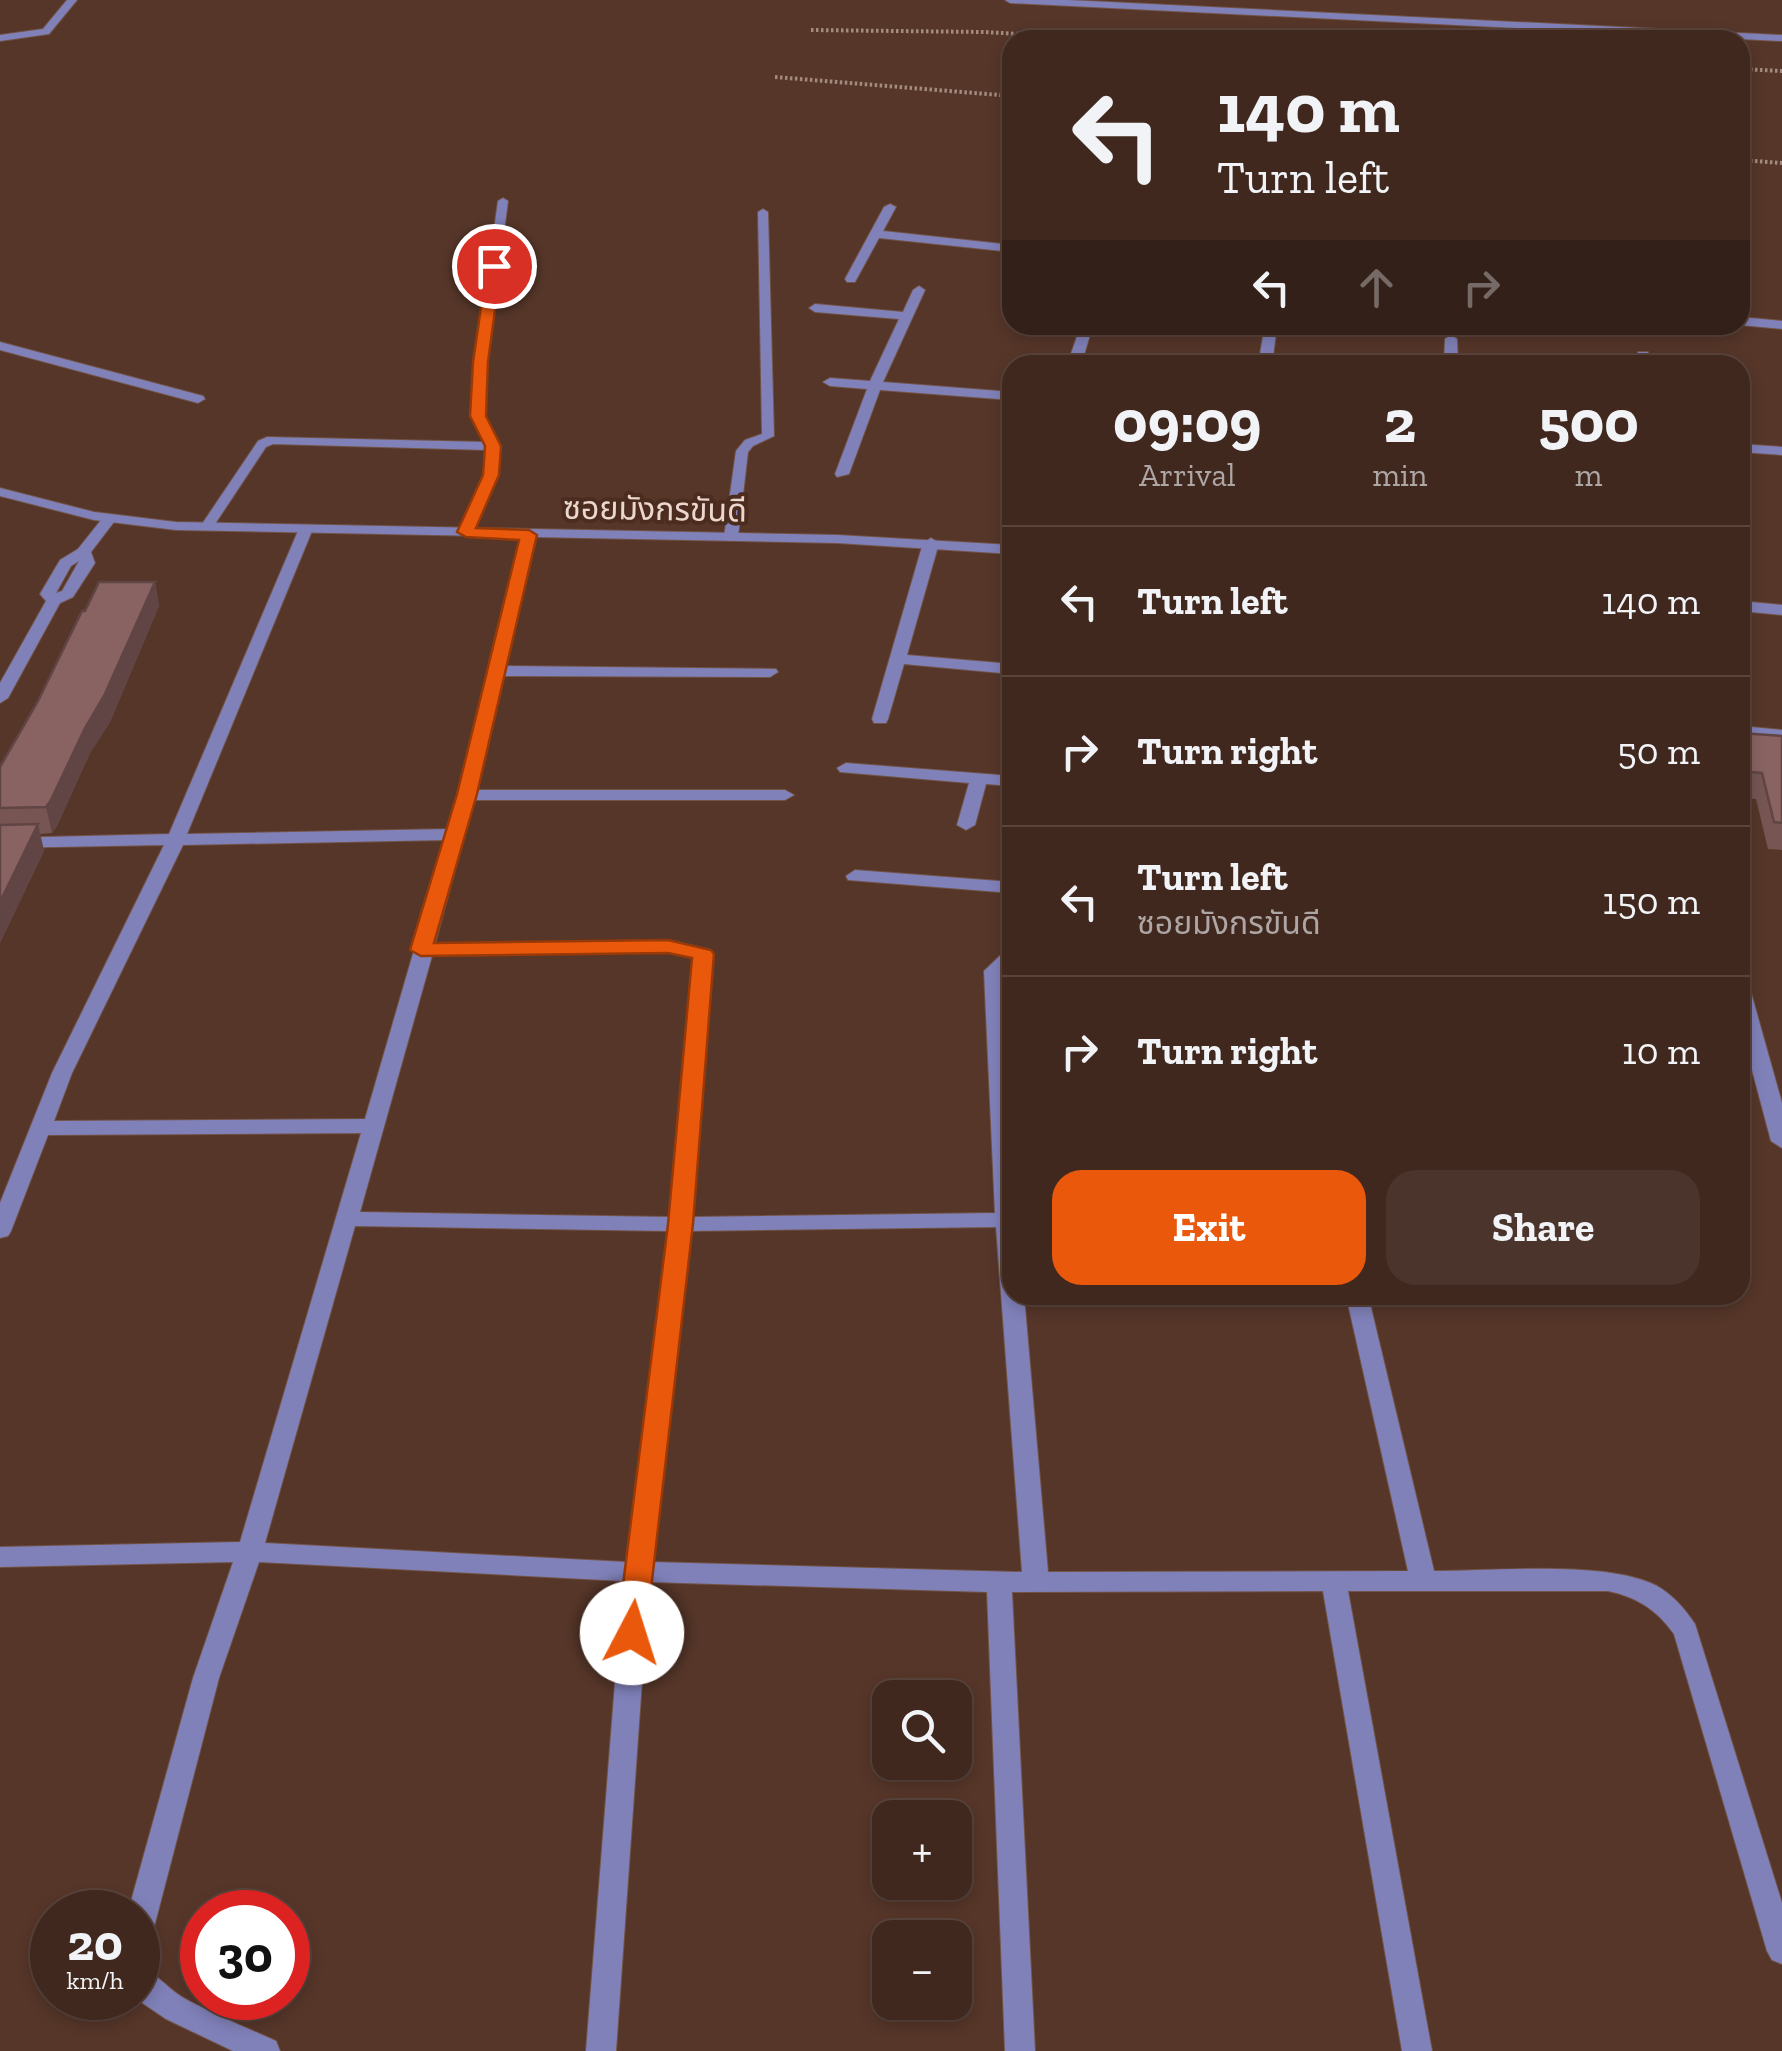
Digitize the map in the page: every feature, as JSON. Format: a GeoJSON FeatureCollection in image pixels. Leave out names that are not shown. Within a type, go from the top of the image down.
{"type":"FeatureCollection","features":[{"type":"Feature","properties":{"kind":"street"},"geometry":{"type":"LineString","coordinates":[[0,38],[46,32],[72,0]]}},
{"type":"Feature","properties":{"kind":"street"},"geometry":{"type":"LineString","coordinates":[[1010,0],[1246,5],[1652,30]]}},
{"type":"Feature","properties":{"kind":"street"},"geometry":{"type":"LineString","coordinates":[[1750,36],[1782,38]]}},
{"type":"Feature","properties":{"kind":"street"},"geometry":{"type":"LineString","coordinates":[[851,279],[890,207]]}},
{"type":"Feature","properties":{"kind":"street"},"geometry":{"type":"LineString","coordinates":[[876,234],[1002,248]]}},
{"type":"Feature","properties":{"kind":"street"},"geometry":{"type":"LineString","coordinates":[[842,474],[875,385],[919,290]]}},
{"type":"Feature","properties":{"kind":"street"},"geometry":{"type":"LineString","coordinates":[[815,308],[907,316]]}},
{"type":"Feature","properties":{"kind":"street"},"geometry":{"type":"LineString","coordinates":[[1750,323],[1782,325]]}},
{"type":"Feature","properties":{"kind":"street"},"geometry":{"type":"LineString","coordinates":[[1451,339],[1451,355]]}},
{"type":"Feature","properties":{"kind":"street"},"geometry":{"type":"LineString","coordinates":[[0,346],[198,399]]}},
{"type":"Feature","properties":{"kind":"street"},"geometry":{"type":"LineString","coordinates":[[830,382],[1002,395]]}},
{"type":"Feature","properties":{"kind":"street"},"geometry":{"type":"LineString","coordinates":[[1750,449],[1782,451]]}},
{"type":"Feature","properties":{"kind":"street","name":"ซอยมังกรขันดี"},"geometry":{"type":"LineString","coordinates":[[0,492],[110,518],[206,527],[731,537],[1002,549]]}},
{"type":"Feature","properties":{"kind":"street"},"geometry":{"type":"LineString","coordinates":[[0,698],[54,600],[68,594],[87,563],[83,552],[110,518]]}},
{"type":"Feature","properties":{"kind":"street"},"geometry":{"type":"LineString","coordinates":[[0,1231],[62,1073],[175,842],[306,531]]}},
{"type":"Feature","properties":{"kind":"street"},"geometry":{"type":"LineString","coordinates":[[149,1890],[206,1678],[250,1552],[456,834],[529,535]]}},
{"type":"Feature","properties":{"kind":"street"},"geometry":{"type":"LineString","coordinates":[[880,718],[932,543]]}},
{"type":"Feature","properties":{"kind":"street"},"geometry":{"type":"LineString","coordinates":[[1750,607],[1782,610]]}},
{"type":"Feature","properties":{"kind":"street"},"geometry":{"type":"LineString","coordinates":[[900,659],[1002,668]]}},
{"type":"Feature","properties":{"kind":"street"},"geometry":{"type":"LineString","coordinates":[[497,672],[770,672]]}},
{"type":"Feature","properties":{"kind":"street"},"geometry":{"type":"LineString","coordinates":[[1750,733],[1782,735]]}},
{"type":"Feature","properties":{"kind":"street"},"geometry":{"type":"LineString","coordinates":[[846,768],[1002,780]]}},
{"type":"Feature","properties":{"kind":"street"},"geometry":{"type":"LineString","coordinates":[[966,825],[978,779]]}},
{"type":"Feature","properties":{"kind":"street"},"geometry":{"type":"LineString","coordinates":[[467,794],[785,795]]}},
{"type":"Feature","properties":{"kind":"street"},"geometry":{"type":"LineString","coordinates":[[0,843],[456,834]]}},
{"type":"Feature","properties":{"kind":"street"},"geometry":{"type":"LineString","coordinates":[[856,876],[1002,887]]}},
{"type":"Feature","properties":{"kind":"street"},"geometry":{"type":"LineString","coordinates":[[421,950],[668,946],[704,954],[680,1224],[637,1572],[601,2051]]}},
{"type":"Feature","properties":{"kind":"street"},"geometry":{"type":"LineString","coordinates":[[1002,964],[994,971],[1002,1104]]}},
{"type":"Feature","properties":{"kind":"street"},"geometry":{"type":"LineString","coordinates":[[1750,1025],[1782,1142]]}},
{"type":"Feature","properties":{"kind":"street"},"geometry":{"type":"LineString","coordinates":[[40,1128],[372,1126]]}},
{"type":"Feature","properties":{"kind":"street"},"geometry":{"type":"LineString","coordinates":[[346,1219],[680,1224],[1002,1220]]}},
{"type":"Feature","properties":{"kind":"street"},"geometry":{"type":"LineString","coordinates":[[1015,1305],[1036,1581]]}},
{"type":"Feature","properties":{"kind":"street"},"geometry":{"type":"LineString","coordinates":[[1359,1305],[1424,1582]]}},
{"type":"Feature","properties":{"kind":"street"},"geometry":{"type":"LineString","coordinates":[[0,1557],[250,1552],[637,1572],[998,1582],[1608,1580],[1638,1585],[1660,1598],[1686,1631],[1782,1951]]}},
{"type":"Feature","properties":{"kind":"street"},"geometry":{"type":"LineString","coordinates":[[998,1582],[1020,2051]]}},
{"type":"Feature","properties":{"kind":"street"},"geometry":{"type":"LineString","coordinates":[[1334,1583],[1416,2051]]}},
{"type":"Feature","properties":{"kind":"street"},"geometry":{"type":"LineString","coordinates":[[160,1998],[266,2051]]}},
{"type":"Feature","properties":{"kind":"lane"},"geometry":{"type":"LineString","coordinates":[[466,532],[491,475],[493,446],[478,416],[481,362],[503,201]]}},
{"type":"Feature","properties":{"kind":"lane"},"geometry":{"type":"LineString","coordinates":[[731,537],[742,451],[748,443],[768,436],[762,212]]}},
{"type":"Feature","properties":{"kind":"lane"},"geometry":{"type":"LineString","coordinates":[[206,527],[262,444],[271,440],[493,446]]}},
{"type":"Feature","properties":{"kind":"path"},"geometry":{"type":"LineString","coordinates":[[810,30],[1002,34]]}},
{"type":"Feature","properties":{"kind":"path"},"geometry":{"type":"LineString","coordinates":[[1750,69],[1782,71]]}},
{"type":"Feature","properties":{"kind":"path"},"geometry":{"type":"LineString","coordinates":[[775,77],[1002,95]]}},
{"type":"Feature","properties":{"kind":"path"},"geometry":{"type":"LineString","coordinates":[[1750,161],[1782,163]]}},
{"type":"Feature","properties":{"kind":"building"},"geometry":{"type":"Polygon","coordinates":[[[99,582],[155,582],[104,696],[51,800],[46,807],[0,808],[0,767],[99,582]]]}},
{"type":"Feature","properties":{"kind":"building"},"geometry":{"type":"Polygon","coordinates":[[[1750,734],[1782,736],[1782,823],[1774,822],[1762,773],[1750,772],[1750,734]]]}},
{"type":"Feature","properties":{"kind":"building"},"geometry":{"type":"Polygon","coordinates":[[[38,824],[0,902],[0,825],[38,824]]]}},
{"type":"Feature","properties":{"kind":"route"},"geometry":{"type":"LineString","coordinates":[[494,266],[478,416],[493,446],[491,475],[466,532],[529,535],[467,794],[421,950],[668,946],[704,954],[680,1224],[632,1633]]}}]}
